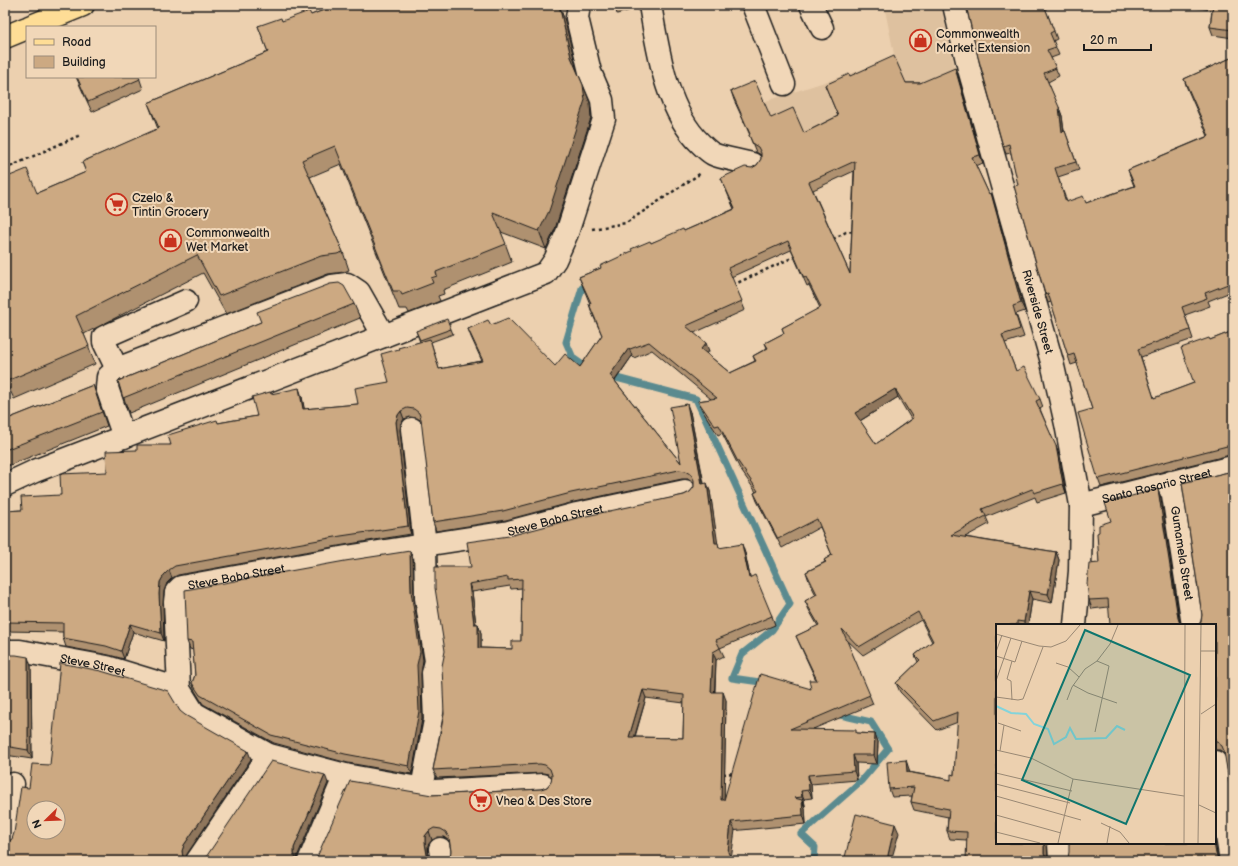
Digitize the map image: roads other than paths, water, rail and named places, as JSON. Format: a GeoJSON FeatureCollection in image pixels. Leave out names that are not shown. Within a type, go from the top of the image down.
{"type":"FeatureCollection","features":[{"type":"Feature","properties":{"kind":"main road"},"geometry":{"type":"LineString","coordinates":[[30,26],[83,5]]}},
{"type":"Feature","properties":{"kind":"main road"},"geometry":{"type":"LineString","coordinates":[[5,37],[26,28]]}},
{"type":"Feature","properties":{"kind":"street"},"geometry":{"type":"LineString","coordinates":[[5,485],[35,471],[546,273],[555,260],[567,233],[604,119],[602,100],[590,72],[578,18],[579,5]]}},
{"type":"Feature","properties":{"kind":"street"},"geometry":{"type":"LineString","coordinates":[[650,5],[666,81],[673,102],[688,129],[696,139],[713,154],[752,164]]}},
{"type":"Feature","properties":{"kind":"street"},"geometry":{"type":"LineString","coordinates":[[754,5],[784,84]]}},
{"type":"Feature","properties":{"kind":"street"},"geometry":{"type":"LineString","coordinates":[[811,5],[822,28]]}},
{"type":"Feature","properties":{"kind":"street","name":"Riverside Street"},"geometry":{"type":"LineString","coordinates":[[954,5],[969,69],[1052,362],[1066,424],[1081,505],[1080,571],[1075,624]]}},
{"type":"Feature","properties":{"kind":"street"},"geometry":{"type":"LineString","coordinates":[[124,437],[107,388],[108,377],[117,369],[332,286],[347,284],[359,292],[384,336]]}},
{"type":"Feature","properties":{"kind":"street"},"geometry":{"type":"LineString","coordinates":[[117,369],[104,342],[104,337],[186,301]]}},
{"type":"Feature","properties":{"kind":"street"},"geometry":{"type":"LineString","coordinates":[[412,429],[425,545],[426,598],[436,661],[433,673],[435,720],[422,788]]}},
{"type":"Feature","properties":{"kind":"street","name":"Santo Rosario Street"},"geometry":{"type":"LineString","coordinates":[[1081,505],[1233,467]]}},
{"type":"Feature","properties":{"kind":"street","name":"Gumamela Street"},"geometry":{"type":"LineString","coordinates":[[1171,482],[1193,624]]}},
{"type":"Feature","properties":{"kind":"street","name":"Steve Baba Street"},"geometry":{"type":"LineString","coordinates":[[543,785],[435,791],[345,775],[269,755],[194,713],[179,689],[175,602],[176,592],[181,587],[346,557],[509,532],[577,514],[685,491]]}},
{"type":"Feature","properties":{"kind":"street","name":"Steve Street"},"geometry":{"type":"LineString","coordinates":[[5,651],[20,651],[107,667],[179,689]]}},
{"type":"Feature","properties":{"kind":"street"},"geometry":{"type":"LineString","coordinates":[[197,861],[269,755]]}},
{"type":"Feature","properties":{"kind":"street"},"geometry":{"type":"LineString","coordinates":[[1216,768],[1231,861]]}},
{"type":"Feature","properties":{"kind":"street"},"geometry":{"type":"LineString","coordinates":[[309,861],[345,775]]}},
{"type":"Feature","properties":{"kind":"street"},"geometry":{"type":"LineString","coordinates":[[5,840],[13,784]]}},
{"type":"Feature","properties":{"kind":"street"},"geometry":{"type":"LineString","coordinates":[[1059,844],[1060,861]]}},
{"type":"Feature","properties":{"kind":"waterway"},"geometry":{"type":"LineString","coordinates":[[582,288],[566,342],[573,358],[590,370]]}},
{"type":"Feature","properties":{"kind":"waterway"},"geometry":{"type":"LineString","coordinates":[[609,376],[696,399],[790,604],[772,630],[742,654],[732,678],[767,683]]}},
{"type":"Feature","properties":{"kind":"waterway"},"geometry":{"type":"LineString","coordinates":[[814,861],[815,847],[801,834],[861,781],[888,749],[871,722],[836,714]]}},
{"type":"Feature","properties":{"kind":"place","name":"Commonwealth Market Extension"},"geometry":{"type":"Point","coordinates":[921,41]}},
{"type":"Feature","properties":{"kind":"place","name":"Czelo & Tintin Grocery"},"geometry":{"type":"Point","coordinates":[116,205]}},
{"type":"Feature","properties":{"kind":"place","name":"Commonwealth Wet Market"},"geometry":{"type":"Point","coordinates":[171,240]}},
{"type":"Feature","properties":{"kind":"place","name":"Vhea & Des Store"},"geometry":{"type":"Point","coordinates":[481,801]}}]}
